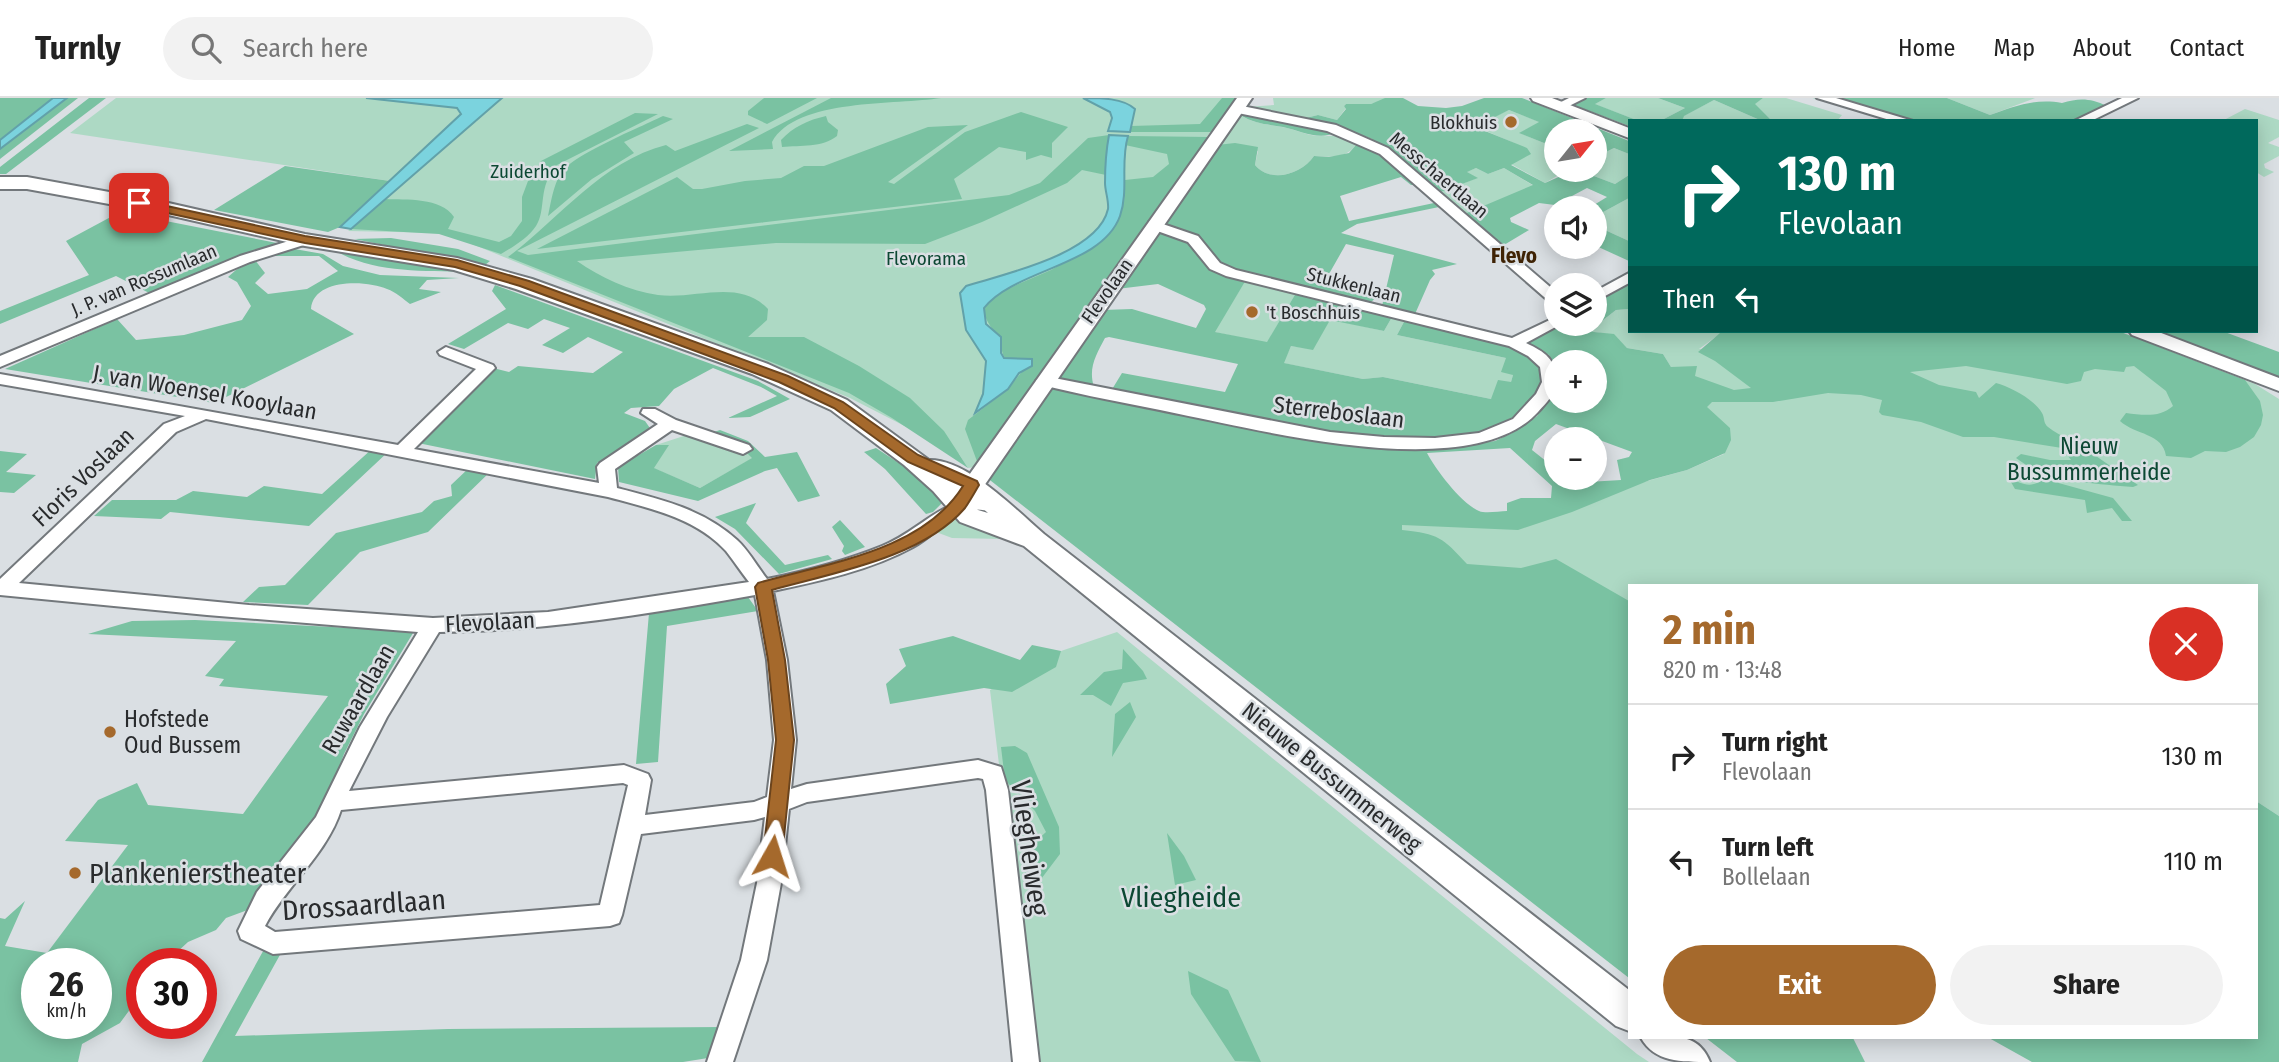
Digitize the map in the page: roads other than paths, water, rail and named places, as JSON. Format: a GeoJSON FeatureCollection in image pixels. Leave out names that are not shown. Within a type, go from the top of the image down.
{"type":"FeatureCollection","features":[{"type":"Feature","properties":{"kind":"main road"},"geometry":{"type":"LineString","coordinates":[[4,185],[164,208],[305,240],[457,264],[524,284],[784,379],[839,405],[958,491]]}},
{"type":"Feature","properties":{"kind":"main road","name":"Nieuwe Bussummerweg"},"geometry":{"type":"LineString","coordinates":[[958,491],[993,506],[1628,1012]]}},
{"type":"Feature","properties":{"kind":"main road","name":"Nieuwe Bussummerweg"},"geometry":{"type":"LineString","coordinates":[[958,491],[969,516],[1034,540]]}},
{"type":"Feature","properties":{"kind":"main road"},"geometry":{"type":"LineString","coordinates":[[1661,1039],[1692,1062]]}},
{"type":"Feature","properties":{"kind":"street"},"geometry":{"type":"LineString","coordinates":[[1538,98],[1628,133]]}},
{"type":"Feature","properties":{"kind":"street"},"geometry":{"type":"LineString","coordinates":[[1559,106],[1579,98]]}},
{"type":"Feature","properties":{"kind":"street"},"geometry":{"type":"LineString","coordinates":[[1824,98],[1900,119]]}},
{"type":"Feature","properties":{"kind":"street"},"geometry":{"type":"LineString","coordinates":[[2085,119],[2132,98]]}},
{"type":"Feature","properties":{"kind":"street","name":"Flevolaan"},"geometry":{"type":"LineString","coordinates":[[1,588],[281,615],[433,625],[548,620],[763,587],[850,563],[904,544],[928,530],[1044,381],[1241,103]]}},
{"type":"Feature","properties":{"kind":"street","name":"Messchaertlaan"},"geometry":{"type":"LineString","coordinates":[[1241,103],[1345,131],[1369,142],[1544,290]]}},
{"type":"Feature","properties":{"kind":"street","name":"Stukkenlaan"},"geometry":{"type":"LineString","coordinates":[[1154,225],[1193,239],[1215,266],[1231,273],[1514,343]]}},
{"type":"Feature","properties":{"kind":"street","name":"J. P. van Rossumlaan"},"geometry":{"type":"LineString","coordinates":[[0,362],[245,259],[305,240]]}},
{"type":"Feature","properties":{"kind":"street"},"geometry":{"type":"LineString","coordinates":[[1607,290],[1628,278]]}},
{"type":"Feature","properties":{"kind":"street"},"geometry":{"type":"LineString","coordinates":[[1514,343],[1544,327]]}},
{"type":"Feature","properties":{"kind":"street"},"geometry":{"type":"LineString","coordinates":[[2144,333],[2279,385]]}},
{"type":"Feature","properties":{"kind":"street","name":"Sterreboslaan"},"geometry":{"type":"LineString","coordinates":[[1044,381],[1334,438],[1417,444],[1467,441],[1511,428],[1536,409],[1550,382],[1548,365],[1539,355],[1514,343]]}},
{"type":"Feature","properties":{"kind":"street"},"geometry":{"type":"LineString","coordinates":[[401,451],[488,368],[446,352]]}},
{"type":"Feature","properties":{"kind":"street","name":"J. van Woensel Kooylaan"},"geometry":{"type":"LineString","coordinates":[[0,379],[205,414],[609,491],[677,510],[701,523],[731,545],[763,587]]}},
{"type":"Feature","properties":{"kind":"street"},"geometry":{"type":"LineString","coordinates":[[649,412],[670,424],[744,449]]}},
{"type":"Feature","properties":{"kind":"street","name":"Floris Voslaan"},"geometry":{"type":"LineString","coordinates":[[1,588],[170,428],[205,414]]}},
{"type":"Feature","properties":{"kind":"street"},"geometry":{"type":"LineString","coordinates":[[609,491],[606,467],[670,424]]}},
{"type":"Feature","properties":{"kind":"street"},"geometry":{"type":"LineString","coordinates":[[720,1062],[754,960],[769,883],[785,740],[776,660],[763,587]]}},
{"type":"Feature","properties":{"kind":"street","name":"Ruwaardlaan"},"geometry":{"type":"LineString","coordinates":[[333,802],[356,751],[385,699],[433,625]]}},
{"type":"Feature","properties":{"kind":"street","name":"Vliegheiweg"},"geometry":{"type":"LineString","coordinates":[[778,801],[807,793],[978,769],[993,773],[1026,1062]]}},
{"type":"Feature","properties":{"kind":"street","name":"Drossaardlaan"},"geometry":{"type":"LineString","coordinates":[[624,774],[640,780],[631,827],[610,915],[273,943],[250,930],[267,901],[326,822],[333,802],[624,774]]}},
{"type":"Feature","properties":{"kind":"street"},"geometry":{"type":"LineString","coordinates":[[631,827],[754,811],[778,801]]}},
{"type":"Feature","properties":{"kind":"water"},"geometry":{"type":"Polygon","coordinates":[[[53,98],[67,98],[0,149],[0,140],[53,98]]]}},
{"type":"Feature","properties":{"kind":"water"},"geometry":{"type":"Polygon","coordinates":[[[366,98],[502,98],[351,229],[340,227],[461,114],[457,108],[366,98]]]}},
{"type":"Feature","properties":{"kind":"water"},"geometry":{"type":"Polygon","coordinates":[[[1083,98],[1111,99],[1130,105],[1135,109],[1130,132],[1108,131],[1112,118],[1110,112],[1083,98]]]}},
{"type":"Feature","properties":{"kind":"water"},"geometry":{"type":"Polygon","coordinates":[[[1109,135],[1128,136],[1120,216],[1110,233],[1096,246],[1016,284],[984,308],[986,324],[1001,337],[1001,353],[1004,358],[1032,359],[1032,366],[1019,373],[1008,389],[975,413],[983,394],[986,361],[966,330],[960,293],[966,286],[1025,268],[1069,250],[1101,225],[1108,209],[1105,177],[1109,135]]]}},
{"type":"Feature","properties":{"kind":"place","name":"Blokhuis"},"geometry":{"type":"Point","coordinates":[1511,122]}},
{"type":"Feature","properties":{"kind":"place","name":"'t Boschhuis"},"geometry":{"type":"Point","coordinates":[1252,312]}},
{"type":"Feature","properties":{"kind":"place","name":"Hofstede Oud Bussem"},"geometry":{"type":"Point","coordinates":[110,732]}},
{"type":"Feature","properties":{"kind":"place","name":"Plankenierstheater"},"geometry":{"type":"Point","coordinates":[75,873]}},
{"type":"Feature","properties":{"kind":"district","name":"Flevo"},"geometry":{"type":"Point","coordinates":[1514,256]}},
{"type":"Feature","properties":{"kind":"park label","name":"Zuiderhof"},"geometry":{"type":"Point","coordinates":[528,171]}},
{"type":"Feature","properties":{"kind":"park label","name":"Flevorama"},"geometry":{"type":"Point","coordinates":[926,258]}},
{"type":"Feature","properties":{"kind":"park label","name":"Nieuw Bussummerheide"},"geometry":{"type":"Point","coordinates":[2089,459]}},
{"type":"Feature","properties":{"kind":"park label","name":"Vliegheide"},"geometry":{"type":"Point","coordinates":[1181,897]}}]}
